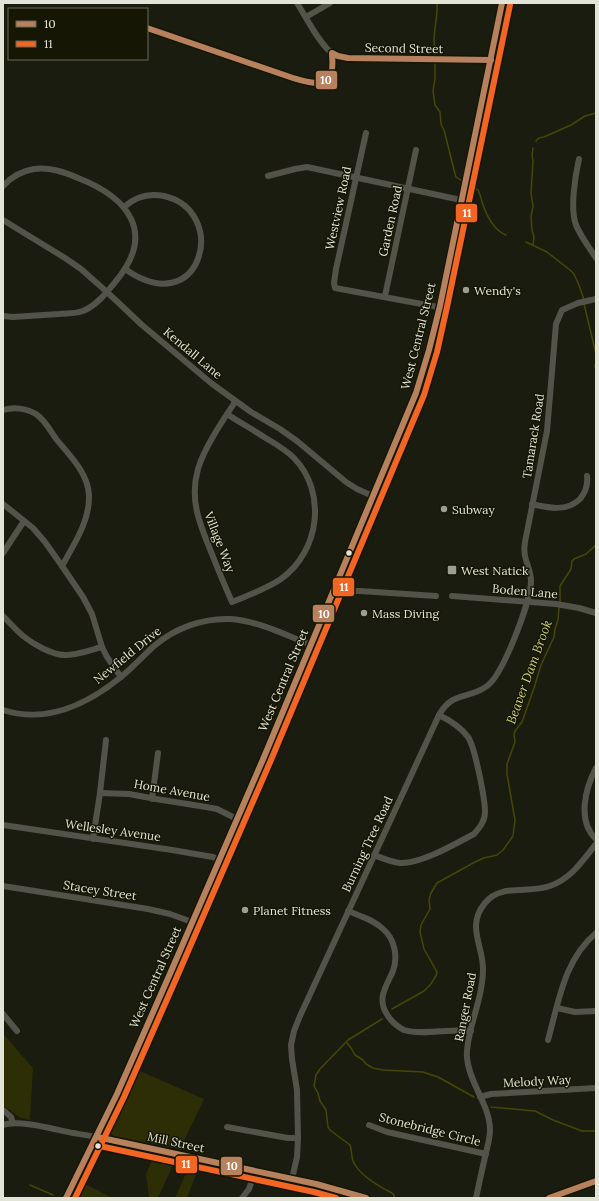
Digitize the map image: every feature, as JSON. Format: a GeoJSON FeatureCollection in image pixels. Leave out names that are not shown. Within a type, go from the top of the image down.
{"type":"FeatureCollection","features":[{"type":"Feature","properties":{"kind":"main road","name":"West Central Street"},"geometry":{"type":"LineString","coordinates":[[66,1198],[120,1088],[220,860],[407,417],[428,353],[502,3]]}},
{"type":"Feature","properties":{"kind":"street"},"geometry":{"type":"LineString","coordinates":[[148,28],[304,81],[326,81],[331,74],[332,53],[324,46],[297,3]]}},
{"type":"Feature","properties":{"kind":"street"},"geometry":{"type":"LineString","coordinates":[[306,18],[330,3]]}},
{"type":"Feature","properties":{"kind":"street","name":"Second Street"},"geometry":{"type":"LineString","coordinates":[[332,53],[348,58],[491,60]]}},
{"type":"Feature","properties":{"kind":"street","name":"Westview Road"},"geometry":{"type":"LineString","coordinates":[[366,133],[334,283],[335,288],[385,296]]}},
{"type":"Feature","properties":{"kind":"street","name":"Garden Road"},"geometry":{"type":"LineString","coordinates":[[385,296],[416,150]]}},
{"type":"Feature","properties":{"kind":"street"},"geometry":{"type":"LineString","coordinates":[[579,159],[573,206],[574,219],[578,230],[596,258]]}},
{"type":"Feature","properties":{"kind":"street"},"geometry":{"type":"LineString","coordinates":[[268,176],[307,167],[461,200]]}},
{"type":"Feature","properties":{"kind":"street"},"geometry":{"type":"LineString","coordinates":[[3,186],[13,177],[28,170],[49,169],[69,174],[93,184],[108,193],[124,207],[133,225],[135,237],[132,256],[125,269],[107,292],[90,308],[78,312],[13,317],[3,316]]}},
{"type":"Feature","properties":{"kind":"street"},"geometry":{"type":"LineString","coordinates":[[124,207],[132,201],[145,196],[160,196],[173,199],[184,205],[192,214],[198,226],[201,239],[200,252],[196,263],[189,274],[180,281],[167,284],[154,283],[140,278],[125,269]]}},
{"type":"Feature","properties":{"kind":"street","name":"Kendall Lane"},"geometry":{"type":"LineString","coordinates":[[3,220],[73,264],[107,292],[137,321],[190,367],[235,402],[297,441],[346,482],[373,496]]}},
{"type":"Feature","properties":{"kind":"street"},"geometry":{"type":"LineString","coordinates":[[385,296],[438,307]]}},
{"type":"Feature","properties":{"kind":"street","name":"Tamarack Road"},"geometry":{"type":"LineString","coordinates":[[528,602],[531,576],[524,548],[548,426],[556,324],[562,310],[578,302],[593,299]]}},
{"type":"Feature","properties":{"kind":"street","name":"Village Way"},"geometry":{"type":"LineString","coordinates":[[227,414],[293,456],[301,466],[310,483],[316,510],[309,545],[293,568],[282,579],[268,587],[232,602],[199,524],[194,492],[196,475],[201,461],[227,414],[235,402]]}},
{"type":"Feature","properties":{"kind":"street"},"geometry":{"type":"LineString","coordinates":[[3,410],[15,408],[35,414],[46,424],[80,469],[86,482],[89,494],[88,510],[84,524],[62,566]]}},
{"type":"Feature","properties":{"kind":"street"},"geometry":{"type":"LineString","coordinates":[[532,504],[562,508],[573,504],[578,501],[585,492],[588,482],[587,476]]}},
{"type":"Feature","properties":{"kind":"street"},"geometry":{"type":"LineString","coordinates":[[3,504],[33,528],[45,542],[83,597],[90,610],[107,658],[120,677]]}},
{"type":"Feature","properties":{"kind":"street"},"geometry":{"type":"LineString","coordinates":[[3,554],[24,521]]}},
{"type":"Feature","properties":{"kind":"street"},"geometry":{"type":"LineString","coordinates":[[336,586],[360,591],[436,596]]}},
{"type":"Feature","properties":{"kind":"street","name":"Boden Lane"},"geometry":{"type":"LineString","coordinates":[[452,596],[556,604],[596,613]]}},
{"type":"Feature","properties":{"kind":"street","name":"Burning Tree Road"},"geometry":{"type":"LineString","coordinates":[[292,1178],[297,1157],[298,1138],[297,1090],[291,1052],[292,1038],[300,1016],[439,715],[446,704],[452,700],[484,689],[494,681],[503,665],[528,602]]}},
{"type":"Feature","properties":{"kind":"street"},"geometry":{"type":"LineString","coordinates":[[3,616],[22,636],[53,653],[71,655],[102,647]]}},
{"type":"Feature","properties":{"kind":"street","name":"Newfield Drive"},"geometry":{"type":"LineString","coordinates":[[3,710],[33,715],[61,711],[93,696],[120,677],[168,636],[187,626],[209,620],[230,619],[250,622],[311,645]]}},
{"type":"Feature","properties":{"kind":"street"},"geometry":{"type":"LineString","coordinates":[[374,855],[394,862],[416,862],[474,834],[481,826],[485,813],[484,804],[475,755],[470,741],[467,735],[458,726],[439,715]]}},
{"type":"Feature","properties":{"kind":"street"},"geometry":{"type":"LineString","coordinates":[[93,839],[106,740]]}},
{"type":"Feature","properties":{"kind":"street"},"geometry":{"type":"LineString","coordinates":[[152,799],[158,753]]}},
{"type":"Feature","properties":{"kind":"street"},"geometry":{"type":"LineString","coordinates":[[596,768],[588,786],[585,805],[587,824],[591,834],[596,839]]}},
{"type":"Feature","properties":{"kind":"street","name":"Home Avenue"},"geometry":{"type":"LineString","coordinates":[[100,793],[129,794],[217,809],[237,819]]}},
{"type":"Feature","properties":{"kind":"street","name":"Wellesley Avenue"},"geometry":{"type":"LineString","coordinates":[[3,824],[172,850],[213,857],[220,860]]}},
{"type":"Feature","properties":{"kind":"street","name":"Ranger Road"},"geometry":{"type":"LineString","coordinates":[[476,1198],[489,1141],[490,1128],[488,1117],[470,1071],[467,1058],[468,1045],[483,970],[482,957],[476,932],[477,920],[486,902],[496,894],[514,890],[537,890],[557,883],[569,876],[596,844]]}},
{"type":"Feature","properties":{"kind":"street","name":"Stacey Street"},"geometry":{"type":"LineString","coordinates":[[3,886],[148,909],[170,914],[192,922]]}},
{"type":"Feature","properties":{"kind":"street"},"geometry":{"type":"LineString","coordinates":[[348,911],[378,925],[387,933],[393,942],[395,965],[382,999],[385,1010],[395,1024],[400,1028],[411,1032],[459,1030],[471,1032]]}},
{"type":"Feature","properties":{"kind":"street"},"geometry":{"type":"LineString","coordinates":[[548,1040],[564,980],[573,960],[582,947],[596,933]]}},
{"type":"Feature","properties":{"kind":"street"},"geometry":{"type":"LineString","coordinates":[[557,1008],[575,1012],[596,1011]]}},
{"type":"Feature","properties":{"kind":"street"},"geometry":{"type":"LineString","coordinates":[[3,1014],[17,1031]]}},
{"type":"Feature","properties":{"kind":"street","name":"Melody Way"},"geometry":{"type":"LineString","coordinates":[[480,1097],[491,1094],[596,1088]]}},
{"type":"Feature","properties":{"kind":"street"},"geometry":{"type":"LineString","coordinates":[[3,1110],[10,1117],[13,1123]]}},
{"type":"Feature","properties":{"kind":"street","name":"Mill Street"},"geometry":{"type":"LineString","coordinates":[[3,1125],[13,1123],[23,1124],[97,1137],[292,1178],[326,1186],[351,1196],[366,1198]]}},
{"type":"Feature","properties":{"kind":"street","name":"Stonebridge Circle"},"geometry":{"type":"LineString","coordinates":[[369,1125],[387,1132],[486,1154]]}},
{"type":"Feature","properties":{"kind":"street"},"geometry":{"type":"LineString","coordinates":[[227,1127],[288,1138],[298,1138]]}},
{"type":"Feature","properties":{"kind":"street"},"geometry":{"type":"LineString","coordinates":[[242,1198],[249,1189],[255,1170]]}},
{"type":"Feature","properties":{"kind":"street"},"geometry":{"type":"LineString","coordinates":[[549,1198],[596,1181]]}},
{"type":"Feature","properties":{"kind":"shaded area"},"geometry":{"type":"Polygon","coordinates":[[[4,1035],[33,1068],[30,1120],[19,1117],[3,1105],[4,1035]]]}},
{"type":"Feature","properties":{"kind":"shaded area"},"geometry":{"type":"Polygon","coordinates":[[[133,1068],[204,1099],[180,1149],[114,1136],[108,1132],[108,1127],[133,1068]]]}},
{"type":"Feature","properties":{"kind":"shaded area"},"geometry":{"type":"Polygon","coordinates":[[[155,1154],[176,1158],[158,1198],[149,1198],[146,1174],[155,1154]]]}},
{"type":"Feature","properties":{"kind":"shaded area"},"geometry":{"type":"Polygon","coordinates":[[[191,1162],[200,1163],[187,1198],[175,1198],[191,1162]]]}},
{"type":"Feature","properties":{"kind":"shaded area"},"geometry":{"type":"Polygon","coordinates":[[[80,1181],[112,1198],[71,1198],[80,1181]]]}},
{"type":"Feature","properties":{"kind":"waterway","name":"Beaver Dam Brook"},"geometry":{"type":"LineString","coordinates":[[435,56],[434,36],[437,3]]}},
{"type":"Feature","properties":{"kind":"waterway","name":"Beaver Dam Brook"},"geometry":{"type":"LineString","coordinates":[[435,60],[435,79],[433,91],[435,105],[440,112],[441,124],[444,130],[456,177],[462,181]]}},
{"type":"Feature","properties":{"kind":"waterway"},"geometry":{"type":"LineString","coordinates":[[536,141],[539,138],[571,125],[585,116],[596,113]]}},
{"type":"Feature","properties":{"kind":"waterway"},"geometry":{"type":"LineString","coordinates":[[533,148],[531,193],[533,206],[531,217],[534,237],[533,245]]}},
{"type":"Feature","properties":{"kind":"waterway","name":"Beaver Dam Brook"},"geometry":{"type":"LineString","coordinates":[[467,184],[478,190],[486,212],[494,226],[501,233],[506,235]]}},
{"type":"Feature","properties":{"kind":"waterway","name":"Beaver Dam Brook"},"geometry":{"type":"LineString","coordinates":[[526,242],[547,252],[570,270],[574,274],[584,300]]}},
{"type":"Feature","properties":{"kind":"waterway","name":"Beaver Dam Brook"},"geometry":{"type":"LineString","coordinates":[[584,304],[596,354]]}},
{"type":"Feature","properties":{"kind":"waterway","name":"Beaver Dam Brook"},"geometry":{"type":"LineString","coordinates":[[596,363],[596,369]]}},
{"type":"Feature","properties":{"kind":"waterway","name":"Beaver Dam Brook"},"geometry":{"type":"LineString","coordinates":[[560,603],[560,586],[571,569],[572,561],[586,554],[596,545]]}},
{"type":"Feature","properties":{"kind":"waterway","name":"Beaver Dam Brook"},"geometry":{"type":"LineString","coordinates":[[392,1009],[424,991],[436,976],[437,972],[424,949],[420,932],[421,925],[430,909],[429,900],[431,893],[437,883],[475,862],[497,855],[503,850],[513,836],[515,820],[507,774],[507,764],[515,742],[515,731],[522,722],[541,665],[554,637],[559,607]]}},
{"type":"Feature","properties":{"kind":"waterway","name":"Beaver Dam Brook"},"geometry":{"type":"LineString","coordinates":[[382,1019],[348,1040],[320,1069],[316,1075],[314,1086],[320,1101],[326,1110],[328,1127],[330,1130],[350,1145],[353,1161],[360,1171],[375,1183],[392,1193],[394,1198]]}},
{"type":"Feature","properties":{"kind":"waterway"},"geometry":{"type":"LineString","coordinates":[[347,1043],[355,1055],[373,1068],[423,1072],[438,1077],[474,1097]]}},
{"type":"Feature","properties":{"kind":"waterway"},"geometry":{"type":"LineString","coordinates":[[491,1107],[535,1111],[553,1120],[582,1131],[596,1131]]}},
{"type":"Feature","properties":{"kind":"waterway"},"geometry":{"type":"LineString","coordinates":[[30,1185],[53,1195]]}},
{"type":"Feature","properties":{"kind":"transit line","name":"10"},"geometry":{"type":"LineString","coordinates":[[66,1198],[117,1094],[169,976],[264,757],[416,393],[440,306],[502,3]]}},
{"type":"Feature","properties":{"kind":"transit line","name":"11"},"geometry":{"type":"LineString","coordinates":[[75,1198],[124,1097],[176,979],[271,760],[424,395],[437,352],[447,307],[510,5]]}},
{"type":"Feature","properties":{"kind":"transit line","name":"10"},"geometry":{"type":"LineString","coordinates":[[148,28],[302,81],[313,83],[323,82],[330,76],[332,67],[332,53],[348,58],[491,60]]}},
{"type":"Feature","properties":{"kind":"transit line","name":"10"},"geometry":{"type":"LineString","coordinates":[[97,1137],[316,1184],[366,1198]]}},
{"type":"Feature","properties":{"kind":"transit line","name":"11"},"geometry":{"type":"LineString","coordinates":[[95,1145],[336,1198]]}},
{"type":"Feature","properties":{"kind":"transit line","name":"10"},"geometry":{"type":"LineString","coordinates":[[549,1198],[596,1181]]}},
{"type":"Feature","properties":{"kind":"place","name":"Wendy's"},"geometry":{"type":"Point","coordinates":[466,290]}},
{"type":"Feature","properties":{"kind":"place","name":"Subway"},"geometry":{"type":"Point","coordinates":[444,509]}},
{"type":"Feature","properties":{"kind":"place","name":"West Natick"},"geometry":{"type":"Point","coordinates":[452,570]}},
{"type":"Feature","properties":{"kind":"place","name":"Mass Diving"},"geometry":{"type":"Point","coordinates":[364,613]}},
{"type":"Feature","properties":{"kind":"place","name":"Planet Fitness"},"geometry":{"type":"Point","coordinates":[245,910]}}]}
